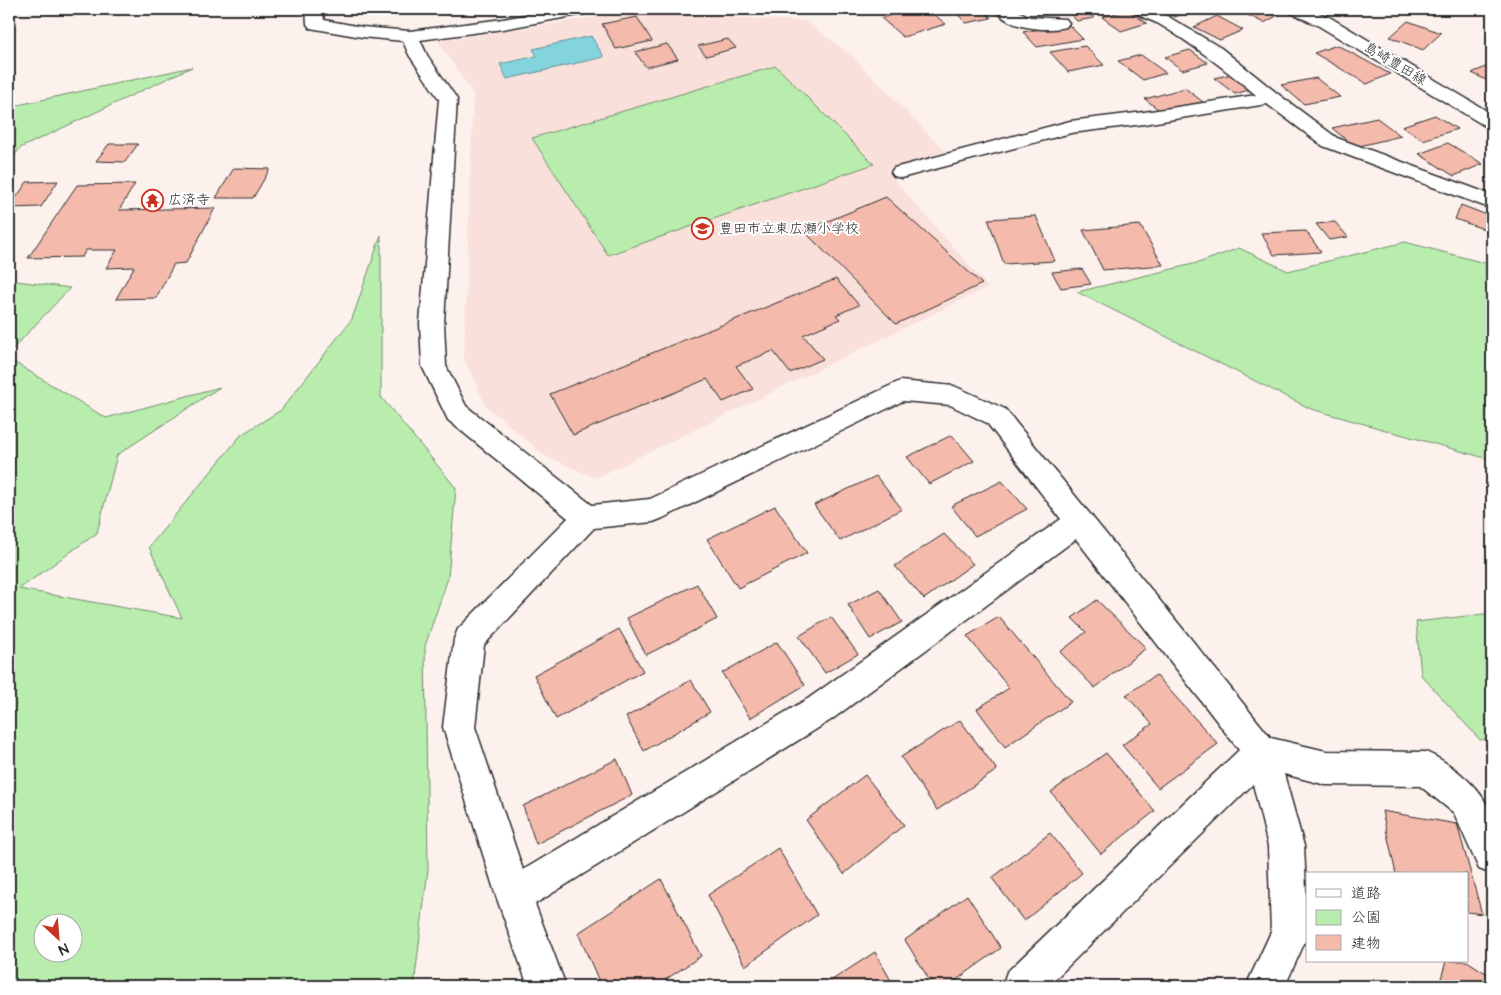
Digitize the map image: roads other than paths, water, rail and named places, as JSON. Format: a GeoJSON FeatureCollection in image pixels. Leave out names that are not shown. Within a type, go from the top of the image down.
{"type":"FeatureCollection","features":[{"type":"Feature","properties":{"kind":"street"},"geometry":{"type":"LineString","coordinates":[[314,9],[316,24],[362,32],[410,36],[503,24],[584,9]]}},
{"type":"Feature","properties":{"kind":"street"},"geometry":{"type":"LineString","coordinates":[[1004,9],[1009,15],[1021,20],[1060,23]]}},
{"type":"Feature","properties":{"kind":"street"},"geometry":{"type":"LineString","coordinates":[[1142,9],[1164,20],[1215,52],[1270,98],[1330,142],[1492,202]]}},
{"type":"Feature","properties":{"kind":"street","name":"島崎豊田線"},"geometry":{"type":"LineString","coordinates":[[1297,9],[1325,22],[1492,122]]}},
{"type":"Feature","properties":{"kind":"street"},"geometry":{"type":"LineString","coordinates":[[410,36],[418,55],[448,99],[432,323],[434,366],[456,413],[587,517]]}},
{"type":"Feature","properties":{"kind":"street"},"geometry":{"type":"LineString","coordinates":[[901,172],[1070,127],[1144,118],[1270,98]]}},
{"type":"Feature","properties":{"kind":"street"},"geometry":{"type":"LineString","coordinates":[[547,986],[514,896],[459,726],[469,639],[587,517],[653,510],[900,391],[954,396],[996,416],[1261,752],[1286,846],[1290,934],[1265,986]]}},
{"type":"Feature","properties":{"kind":"street"},"geometry":{"type":"LineString","coordinates":[[514,896],[820,709],[1078,521]]}},
{"type":"Feature","properties":{"kind":"street"},"geometry":{"type":"LineString","coordinates":[[1261,752],[1326,768],[1426,769],[1466,801],[1492,856]]}},
{"type":"Feature","properties":{"kind":"street"},"geometry":{"type":"LineString","coordinates":[[1022,986],[1261,752]]}},
{"type":"Feature","properties":{"kind":"water"},"geometry":{"type":"Polygon","coordinates":[[[591,36],[604,57],[507,79],[500,64],[537,56],[533,49],[591,36]]]}},
{"type":"Feature","properties":{"kind":"place","name":"広済寺"},"geometry":{"type":"Point","coordinates":[152,200]}},
{"type":"Feature","properties":{"kind":"place","name":"豊田市立東広瀬小学校"},"geometry":{"type":"Point","coordinates":[703,229]}}]}
